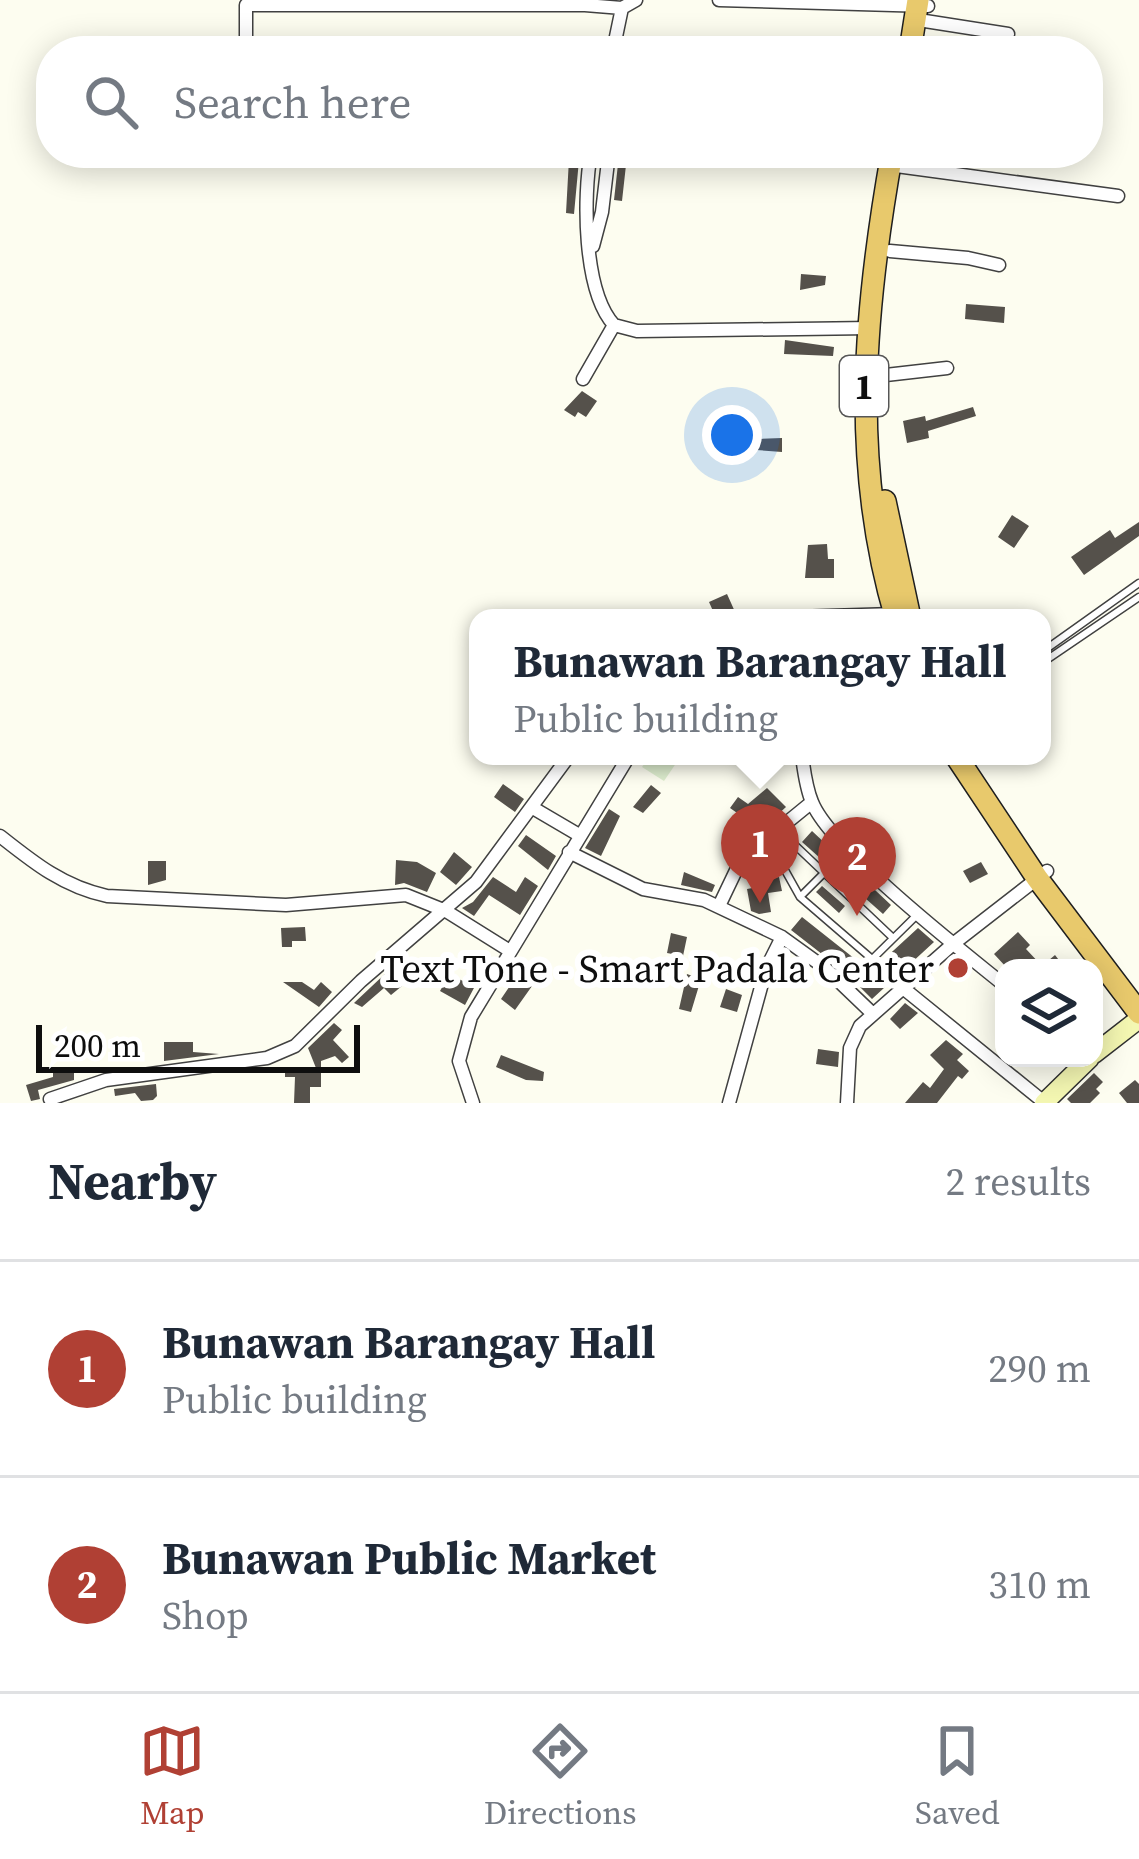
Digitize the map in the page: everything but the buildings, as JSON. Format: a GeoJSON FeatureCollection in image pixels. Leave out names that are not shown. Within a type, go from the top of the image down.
{"type":"FeatureCollection","features":[{"type":"Feature","properties":{"kind":"highway"},"geometry":{"type":"LineString","coordinates":[[915,36],[924,6]]}},
{"type":"Feature","properties":{"kind":"highway"},"geometry":{"type":"LineString","coordinates":[[922,36],[924,6]]}},
{"type":"Feature","properties":{"kind":"highway","name":"1"},"geometry":{"type":"LineString","coordinates":[[896,168],[890,251],[872,328],[884,496],[899,609]]}},
{"type":"Feature","properties":{"kind":"highway","name":"1"},"geometry":{"type":"LineString","coordinates":[[896,168],[872,328],[865,440],[870,500],[898,609]]}},
{"type":"Feature","properties":{"kind":"highway"},"geometry":{"type":"LineString","coordinates":[[963,765],[1107,961],[1139,1016]]}},
{"type":"Feature","properties":{"kind":"highway"},"geometry":{"type":"LineString","coordinates":[[976,765],[1042,875]]}},
{"type":"Feature","properties":{"kind":"highway"},"geometry":{"type":"LineString","coordinates":[[1107,961],[1139,994]]}},
{"type":"Feature","properties":{"kind":"main road"},"geometry":{"type":"LineString","coordinates":[[1103,1047],[1139,1016]]}},
{"type":"Feature","properties":{"kind":"main road"},"geometry":{"type":"LineString","coordinates":[[1045,1103],[1081,1067]]}},
{"type":"Feature","properties":{"kind":"street"},"geometry":{"type":"LineString","coordinates":[[246,36],[246,5],[622,8],[636,0]]}},
{"type":"Feature","properties":{"kind":"street"},"geometry":{"type":"LineString","coordinates":[[719,0],[924,6],[1007,34]]}},
{"type":"Feature","properties":{"kind":"street"},"geometry":{"type":"LineString","coordinates":[[616,36],[622,8]]}},
{"type":"Feature","properties":{"kind":"street"},"geometry":{"type":"LineString","coordinates":[[589,168],[585,211],[599,302],[614,325],[638,332],[872,328]]}},
{"type":"Feature","properties":{"kind":"street"},"geometry":{"type":"LineString","coordinates":[[592,250],[607,168]]}},
{"type":"Feature","properties":{"kind":"street"},"geometry":{"type":"LineString","coordinates":[[951,168],[1118,196]]}},
{"type":"Feature","properties":{"kind":"street"},"geometry":{"type":"LineString","coordinates":[[890,251],[999,265]]}},
{"type":"Feature","properties":{"kind":"street"},"geometry":{"type":"LineString","coordinates":[[584,380],[614,325]]}},
{"type":"Feature","properties":{"kind":"street"},"geometry":{"type":"LineString","coordinates":[[878,376],[947,368]]}},
{"type":"Feature","properties":{"kind":"street"},"geometry":{"type":"LineString","coordinates":[[50,1099],[145,1072],[242,1062],[296,1046],[361,981],[476,882],[563,765]]}},
{"type":"Feature","properties":{"kind":"street"},"geometry":{"type":"LineString","coordinates":[[473,1103],[460,1070],[460,1050],[471,1018],[623,765]]}},
{"type":"Feature","properties":{"kind":"street"},"geometry":{"type":"LineString","coordinates":[[804,765],[812,802],[832,832],[995,978]]}},
{"type":"Feature","properties":{"kind":"street"},"geometry":{"type":"LineString","coordinates":[[719,906],[733,872],[812,802]]}},
{"type":"Feature","properties":{"kind":"street"},"geometry":{"type":"LineString","coordinates":[[533,808],[579,835]]}},
{"type":"Feature","properties":{"kind":"street"},"geometry":{"type":"LineString","coordinates":[[0,836],[80,891],[286,905],[394,894],[417,897],[510,951]]}},
{"type":"Feature","properties":{"kind":"street"},"geometry":{"type":"LineString","coordinates":[[568,852],[655,892],[719,906],[782,937],[845,986],[872,1014]]}},
{"type":"Feature","properties":{"kind":"street"},"geometry":{"type":"LineString","coordinates":[[847,1103],[852,1040],[872,1014],[1042,875]]}},
{"type":"Feature","properties":{"kind":"street"},"geometry":{"type":"LineString","coordinates":[[729,1103],[766,969],[782,937]]}},
{"type":"Feature","properties":{"kind":"street"},"geometry":{"type":"LineString","coordinates":[[903,988],[1045,1103]]}},
{"type":"Feature","properties":{"kind":"lane"},"geometry":{"type":"LineString","coordinates":[[1051,655],[1105,608],[1139,588]]}},
{"type":"Feature","properties":{"kind":"lane"},"geometry":{"type":"LineString","coordinates":[[1051,648],[1112,615],[1139,588]]}},
{"type":"Feature","properties":{"kind":"lane"},"geometry":{"type":"LineString","coordinates":[[1105,608],[1112,615]]}},
{"type":"Feature","properties":{"kind":"lane"},"geometry":{"type":"LineString","coordinates":[[772,833],[824,873],[893,938]]}},
{"type":"Feature","properties":{"kind":"lane"},"geometry":{"type":"LineString","coordinates":[[772,833],[800,896],[872,958]]}},
{"type":"Feature","properties":{"kind":"lane"},"geometry":{"type":"LineString","coordinates":[[800,896],[824,873]]}},
{"type":"Feature","properties":{"kind":"lane"},"geometry":{"type":"LineString","coordinates":[[845,986],[919,913]]}},
{"type":"Feature","properties":{"kind":"green space"},"geometry":{"type":"Polygon","coordinates":[[[643,765],[675,765],[664,781],[643,765]]]}},
{"type":"Feature","properties":{"kind":"place","name":"Bunawan Barangay Hall"},"geometry":{"type":"Point","coordinates":[760,903]}},
{"type":"Feature","properties":{"kind":"place","name":"Bunawan Public Market"},"geometry":{"type":"Point","coordinates":[857,916]}},
{"type":"Feature","properties":{"kind":"place","name":"Text Tone - Smart Padala Center"},"geometry":{"type":"Point","coordinates":[958,968]}}]}
